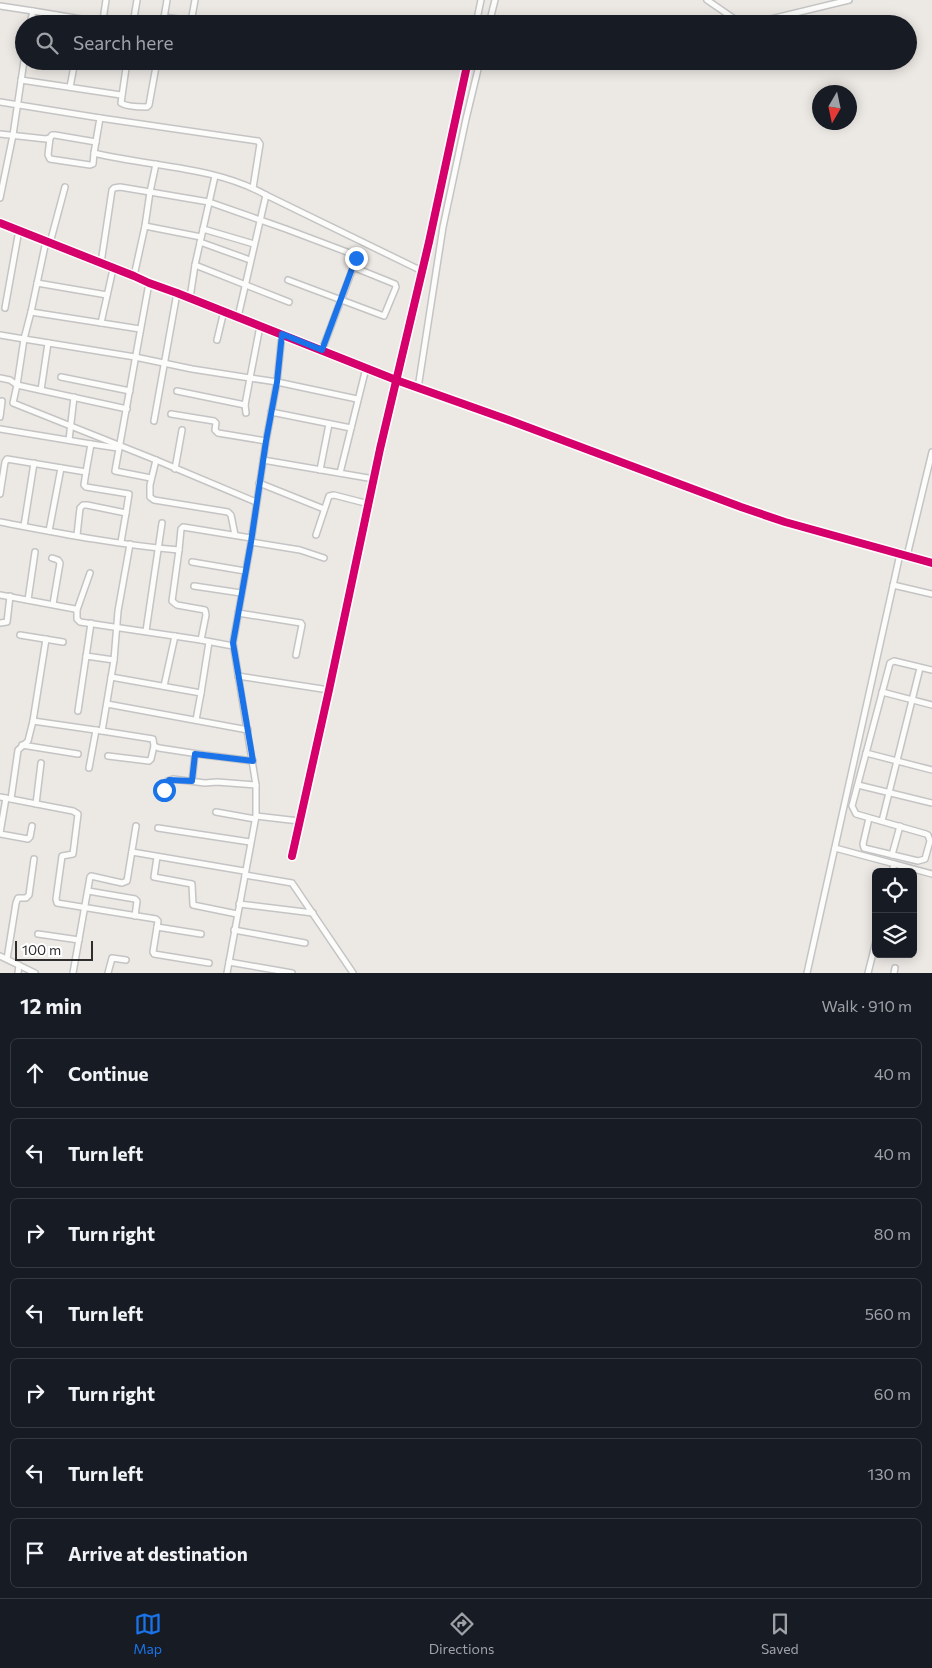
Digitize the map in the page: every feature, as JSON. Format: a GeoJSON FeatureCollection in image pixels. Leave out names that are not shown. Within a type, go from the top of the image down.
{"type":"FeatureCollection","features":[{"type":"Feature","properties":{"kind":"street"},"geometry":{"type":"LineString","coordinates":[[3,0],[0,6],[56,15]]}},
{"type":"Feature","properties":{"kind":"street"},"geometry":{"type":"LineString","coordinates":[[103,15],[106,0]]}},
{"type":"Feature","properties":{"kind":"street"},"geometry":{"type":"LineString","coordinates":[[134,15],[137,0]]}},
{"type":"Feature","properties":{"kind":"street"},"geometry":{"type":"LineString","coordinates":[[164,15],[167,0]]}},
{"type":"Feature","properties":{"kind":"street"},"geometry":{"type":"LineString","coordinates":[[192,15],[195,0]]}},
{"type":"Feature","properties":{"kind":"street"},"geometry":{"type":"LineString","coordinates":[[478,15],[481,0]]}},
{"type":"Feature","properties":{"kind":"street"},"geometry":{"type":"LineString","coordinates":[[491,15],[495,0]]}},
{"type":"Feature","properties":{"kind":"street"},"geometry":{"type":"LineString","coordinates":[[707,0],[729,15]]}},
{"type":"Feature","properties":{"kind":"street"},"geometry":{"type":"LineString","coordinates":[[787,15],[849,0]]}},
{"type":"Feature","properties":{"kind":"street"},"geometry":{"type":"LineString","coordinates":[[31,15],[32,11]]}},
{"type":"Feature","properties":{"kind":"street"},"geometry":{"type":"LineString","coordinates":[[0,198],[13,135],[23,70]]}},
{"type":"Feature","properties":{"kind":"street"},"geometry":{"type":"LineString","coordinates":[[70,87],[73,70]]}},
{"type":"Feature","properties":{"kind":"street"},"geometry":{"type":"LineString","coordinates":[[125,70],[120,102],[122,104],[143,107],[148,106],[154,70]]}},
{"type":"Feature","properties":{"kind":"street"},"geometry":{"type":"LineString","coordinates":[[292,856],[465,70]]}},
{"type":"Feature","properties":{"kind":"street"},"geometry":{"type":"LineString","coordinates":[[418,388],[441,236],[478,70]]}},
{"type":"Feature","properties":{"kind":"street"},"geometry":{"type":"LineString","coordinates":[[21,80],[121,95]]}},
{"type":"Feature","properties":{"kind":"street"},"geometry":{"type":"LineString","coordinates":[[0,102],[258,142],[260,144],[253,188]]}},
{"type":"Feature","properties":{"kind":"street"},"geometry":{"type":"LineString","coordinates":[[50,138],[48,155],[50,159],[92,165],[100,118]]}},
{"type":"Feature","properties":{"kind":"street"},"geometry":{"type":"LineString","coordinates":[[0,134],[50,138],[53,135],[96,142]]}},
{"type":"Feature","properties":{"kind":"street"},"geometry":{"type":"LineString","coordinates":[[94,153],[215,176],[253,188],[422,271]]}},
{"type":"Feature","properties":{"kind":"street"},"geometry":{"type":"LineString","coordinates":[[134,276],[156,164]]}},
{"type":"Feature","properties":{"kind":"street"},"geometry":{"type":"LineString","coordinates":[[190,298],[195,265],[215,176]]}},
{"type":"Feature","properties":{"kind":"street"},"geometry":{"type":"LineString","coordinates":[[101,263],[112,190],[120,187],[208,202],[355,255],[354,267],[322,350]]}},
{"type":"Feature","properties":{"kind":"street"},"geometry":{"type":"LineString","coordinates":[[13,403],[24,339],[37,283],[65,188]]}},
{"type":"Feature","properties":{"kind":"street"},"geometry":{"type":"LineString","coordinates":[[238,317],[266,195]]}},
{"type":"Feature","properties":{"kind":"street"},"geometry":{"type":"LineString","coordinates":[[0,223],[396,380],[769,517],[932,563]]}},
{"type":"Feature","properties":{"kind":"street"},"geometry":{"type":"LineString","coordinates":[[145,226],[201,239],[250,260]]}},
{"type":"Feature","properties":{"kind":"street"},"geometry":{"type":"LineString","coordinates":[[203,229],[254,244]]}},
{"type":"Feature","properties":{"kind":"street"},"geometry":{"type":"LineString","coordinates":[[5,308],[19,230]]}},
{"type":"Feature","properties":{"kind":"street"},"geometry":{"type":"LineString","coordinates":[[195,265],[244,286],[289,302]]}},
{"type":"Feature","properties":{"kind":"street"},"geometry":{"type":"LineString","coordinates":[[288,280],[383,316],[396,286],[394,283],[354,267]]}},
{"type":"Feature","properties":{"kind":"street"},"geometry":{"type":"LineString","coordinates":[[100,323],[114,269]]}},
{"type":"Feature","properties":{"kind":"street"},"geometry":{"type":"LineString","coordinates":[[37,283],[107,295]]}},
{"type":"Feature","properties":{"kind":"street"},"geometry":{"type":"LineString","coordinates":[[149,283],[115,471],[151,478]]}},
{"type":"Feature","properties":{"kind":"street"},"geometry":{"type":"LineString","coordinates":[[154,421],[177,293]]}},
{"type":"Feature","properties":{"kind":"street"},"geometry":{"type":"LineString","coordinates":[[217,340],[224,311]]}},
{"type":"Feature","properties":{"kind":"street"},"geometry":{"type":"LineString","coordinates":[[31,312],[140,329]]}},
{"type":"Feature","properties":{"kind":"street"},"geometry":{"type":"LineString","coordinates":[[246,414],[245,405],[260,326]]}},
{"type":"Feature","properties":{"kind":"street"},"geometry":{"type":"LineString","coordinates":[[227,973],[255,817],[256,785],[233,646],[277,382],[282,334]]}},
{"type":"Feature","properties":{"kind":"street"},"geometry":{"type":"LineString","coordinates":[[0,335],[277,382],[357,399]]}},
{"type":"Feature","properties":{"kind":"street"},"geometry":{"type":"LineString","coordinates":[[41,390],[48,343]]}},
{"type":"Feature","properties":{"kind":"street"},"geometry":{"type":"LineString","coordinates":[[340,473],[366,368]]}},
{"type":"Feature","properties":{"kind":"street"},"geometry":{"type":"LineString","coordinates":[[61,377],[130,391]]}},
{"type":"Feature","properties":{"kind":"street"},"geometry":{"type":"LineString","coordinates":[[0,378],[10,380],[17,385],[127,409]]}},
{"type":"Feature","properties":{"kind":"street"},"geometry":{"type":"LineString","coordinates":[[177,391],[245,405]]}},
{"type":"Feature","properties":{"kind":"street"},"geometry":{"type":"LineString","coordinates":[[69,440],[74,397]]}},
{"type":"Feature","properties":{"kind":"street"},"geometry":{"type":"LineString","coordinates":[[0,417],[1,401],[13,403],[256,502]]}},
{"type":"Feature","properties":{"kind":"street"},"geometry":{"type":"LineString","coordinates":[[271,412],[350,428]]}},
{"type":"Feature","properties":{"kind":"street"},"geometry":{"type":"LineString","coordinates":[[171,414],[214,421],[216,423],[215,430],[218,433],[266,441]]}},
{"type":"Feature","properties":{"kind":"street"},"geometry":{"type":"LineString","coordinates":[[320,470],[328,424]]}},
{"type":"Feature","properties":{"kind":"street"},"geometry":{"type":"LineString","coordinates":[[0,429],[119,447]]}},
{"type":"Feature","properties":{"kind":"street"},"geometry":{"type":"LineString","coordinates":[[175,468],[182,430]]}},
{"type":"Feature","properties":{"kind":"street"},"geometry":{"type":"LineString","coordinates":[[91,444],[84,485],[86,487],[129,494],[121,542]]}},
{"type":"Feature","properties":{"kind":"street"},"geometry":{"type":"LineString","coordinates":[[807,973],[893,585],[904,555],[932,452]]}},
{"type":"Feature","properties":{"kind":"street"},"geometry":{"type":"LineString","coordinates":[[0,494],[7,459],[86,472]]}},
{"type":"Feature","properties":{"kind":"street"},"geometry":{"type":"LineString","coordinates":[[156,460],[149,495],[152,499],[228,512],[231,515],[235,535]]}},
{"type":"Feature","properties":{"kind":"street"},"geometry":{"type":"LineString","coordinates":[[263,460],[374,479]]}},
{"type":"Feature","properties":{"kind":"street"},"geometry":{"type":"LineString","coordinates":[[24,526],[34,463]]}},
{"type":"Feature","properties":{"kind":"street"},"geometry":{"type":"LineString","coordinates":[[49,531],[61,468]]}},
{"type":"Feature","properties":{"kind":"street"},"geometry":{"type":"LineString","coordinates":[[260,483],[324,509]]}},
{"type":"Feature","properties":{"kind":"street"},"geometry":{"type":"LineString","coordinates":[[316,535],[328,497],[331,495],[369,504]]}},
{"type":"Feature","properties":{"kind":"street"},"geometry":{"type":"LineString","coordinates":[[77,535],[80,508],[83,505],[126,513]]}},
{"type":"Feature","properties":{"kind":"street"},"geometry":{"type":"LineString","coordinates":[[0,522],[130,544],[178,550]]}},
{"type":"Feature","properties":{"kind":"street"},"geometry":{"type":"LineString","coordinates":[[146,631],[162,524]]}},
{"type":"Feature","properties":{"kind":"street"},"geometry":{"type":"LineString","coordinates":[[201,640],[206,615],[205,610],[177,605],[172,600],[180,530],[183,527],[235,535],[300,550],[324,558]]}},
{"type":"Feature","properties":{"kind":"street"},"geometry":{"type":"LineString","coordinates":[[90,768],[111,677],[118,611],[130,544]]}},
{"type":"Feature","properties":{"kind":"street"},"geometry":{"type":"LineString","coordinates":[[28,600],[35,552]]}},
{"type":"Feature","properties":{"kind":"street"},"geometry":{"type":"LineString","coordinates":[[52,558],[60,563],[53,604]]}},
{"type":"Feature","properties":{"kind":"street"},"geometry":{"type":"LineString","coordinates":[[192,562],[245,571]]}},
{"type":"Feature","properties":{"kind":"street"},"geometry":{"type":"LineString","coordinates":[[90,573],[77,610],[78,621],[233,646]]}},
{"type":"Feature","properties":{"kind":"street"},"geometry":{"type":"LineString","coordinates":[[893,585],[932,594]]}},
{"type":"Feature","properties":{"kind":"street"},"geometry":{"type":"LineString","coordinates":[[194,586],[241,593]]}},
{"type":"Feature","properties":{"kind":"street"},"geometry":{"type":"LineString","coordinates":[[0,595],[77,610]]}},
{"type":"Feature","properties":{"kind":"street"},"geometry":{"type":"LineString","coordinates":[[0,622],[6,623],[8,621],[10,596]]}},
{"type":"Feature","properties":{"kind":"street"},"geometry":{"type":"LineString","coordinates":[[238,613],[301,622],[296,655]]}},
{"type":"Feature","properties":{"kind":"street"},"geometry":{"type":"LineString","coordinates":[[78,710],[91,623]]}},
{"type":"Feature","properties":{"kind":"street"},"geometry":{"type":"LineString","coordinates":[[20,635],[63,642]]}},
{"type":"Feature","properties":{"kind":"street"},"geometry":{"type":"LineString","coordinates":[[164,686],[175,636]]}},
{"type":"Feature","properties":{"kind":"street"},"geometry":{"type":"LineString","coordinates":[[32,826],[30,837],[28,838],[0,834],[5,798],[17,754],[19,748],[28,741],[33,721],[46,639]]}},
{"type":"Feature","properties":{"kind":"street"},"geometry":{"type":"LineString","coordinates":[[196,720],[210,642]]}},
{"type":"Feature","properties":{"kind":"street"},"geometry":{"type":"LineString","coordinates":[[86,656],[114,660]]}},
{"type":"Feature","properties":{"kind":"street"},"geometry":{"type":"LineString","coordinates":[[869,818],[863,846],[920,862],[926,857],[930,840],[926,834],[856,814],[852,809],[889,665],[891,662],[932,670]]}},
{"type":"Feature","properties":{"kind":"street"},"geometry":{"type":"LineString","coordinates":[[882,821],[920,668]]}},
{"type":"Feature","properties":{"kind":"street"},"geometry":{"type":"LineString","coordinates":[[238,676],[329,690]]}},
{"type":"Feature","properties":{"kind":"street"},"geometry":{"type":"LineString","coordinates":[[111,677],[201,692]]}},
{"type":"Feature","properties":{"kind":"street"},"geometry":{"type":"LineString","coordinates":[[882,692],[932,705]]}},
{"type":"Feature","properties":{"kind":"street"},"geometry":{"type":"LineString","coordinates":[[106,704],[248,730]]}},
{"type":"Feature","properties":{"kind":"street"},"geometry":{"type":"LineString","coordinates":[[33,721],[153,739],[154,746],[149,762],[108,756]]}},
{"type":"Feature","properties":{"kind":"street"},"geometry":{"type":"LineString","coordinates":[[22,745],[78,754]]}},
{"type":"Feature","properties":{"kind":"street"},"geometry":{"type":"LineString","coordinates":[[154,746],[195,754],[253,761]]}},
{"type":"Feature","properties":{"kind":"street"},"geometry":{"type":"LineString","coordinates":[[866,753],[932,770]]}},
{"type":"Feature","properties":{"kind":"street"},"geometry":{"type":"LineString","coordinates":[[192,781],[195,754]]}},
{"type":"Feature","properties":{"kind":"street"},"geometry":{"type":"LineString","coordinates":[[36,804],[41,763]]}},
{"type":"Feature","properties":{"kind":"street"},"geometry":{"type":"LineString","coordinates":[[164,790],[169,780],[256,785]]}},
{"type":"Feature","properties":{"kind":"street"},"geometry":{"type":"LineString","coordinates":[[858,786],[932,803]]}},
{"type":"Feature","properties":{"kind":"street"},"geometry":{"type":"LineString","coordinates":[[5,798],[73,810],[78,814],[74,854],[62,856],[56,902],[157,920],[154,954],[209,963]]}},
{"type":"Feature","properties":{"kind":"street"},"geometry":{"type":"LineString","coordinates":[[216,812],[299,821]]}},
{"type":"Feature","properties":{"kind":"street"},"geometry":{"type":"LineString","coordinates":[[73,973],[89,878],[91,876],[122,882],[127,881],[136,826]]}},
{"type":"Feature","properties":{"kind":"street"},"geometry":{"type":"LineString","coordinates":[[892,855],[900,826]]}},
{"type":"Feature","properties":{"kind":"street"},"geometry":{"type":"LineString","coordinates":[[158,828],[250,842]]}},
{"type":"Feature","properties":{"kind":"street"},"geometry":{"type":"LineString","coordinates":[[835,848],[932,874]]}},
{"type":"Feature","properties":{"kind":"street"},"geometry":{"type":"LineString","coordinates":[[132,852],[292,883],[353,973]]}},
{"type":"Feature","properties":{"kind":"street"},"geometry":{"type":"LineString","coordinates":[[157,856],[154,877],[192,884],[193,905],[237,914]]}},
{"type":"Feature","properties":{"kind":"street"},"geometry":{"type":"LineString","coordinates":[[7,959],[16,903],[18,898],[28,897],[34,859]]}},
{"type":"Feature","properties":{"kind":"street"},"geometry":{"type":"LineString","coordinates":[[893,868],[894,864]]}},
{"type":"Feature","properties":{"kind":"street"},"geometry":{"type":"LineString","coordinates":[[88,891],[135,899],[137,901],[135,916]]}},
{"type":"Feature","properties":{"kind":"street"},"geometry":{"type":"LineString","coordinates":[[239,904],[313,913]]}},
{"type":"Feature","properties":{"kind":"street"},"geometry":{"type":"LineString","coordinates":[[157,927],[201,934]]}},
{"type":"Feature","properties":{"kind":"street"},"geometry":{"type":"LineString","coordinates":[[234,930],[305,943]]}},
{"type":"Feature","properties":{"kind":"street"},"geometry":{"type":"LineString","coordinates":[[38,934],[79,940]]}},
{"type":"Feature","properties":{"kind":"street"},"geometry":{"type":"LineString","coordinates":[[0,956],[35,973]]}},
{"type":"Feature","properties":{"kind":"street"},"geometry":{"type":"LineString","coordinates":[[868,973],[872,956]]}},
{"type":"Feature","properties":{"kind":"street"},"geometry":{"type":"LineString","coordinates":[[108,973],[112,958],[126,960]]}},
{"type":"Feature","properties":{"kind":"street"},"geometry":{"type":"LineString","coordinates":[[229,962],[292,973]]}},
{"type":"Feature","properties":{"kind":"street"},"geometry":{"type":"LineString","coordinates":[[18,973],[19,965]]}},
{"type":"Feature","properties":{"kind":"cycle path"},"geometry":{"type":"LineString","coordinates":[[292,856],[380,449],[429,242],[466,70]]}},
{"type":"Feature","properties":{"kind":"cycle path"},"geometry":{"type":"LineString","coordinates":[[0,223],[396,380],[741,507],[785,522],[932,563]]}},
{"type":"Feature","properties":{"kind":"route"},"geometry":{"type":"LineString","coordinates":[[164,790],[169,780],[192,781],[195,754],[253,761],[233,643],[277,382],[282,334],[322,350],[356,258]]}}]}
